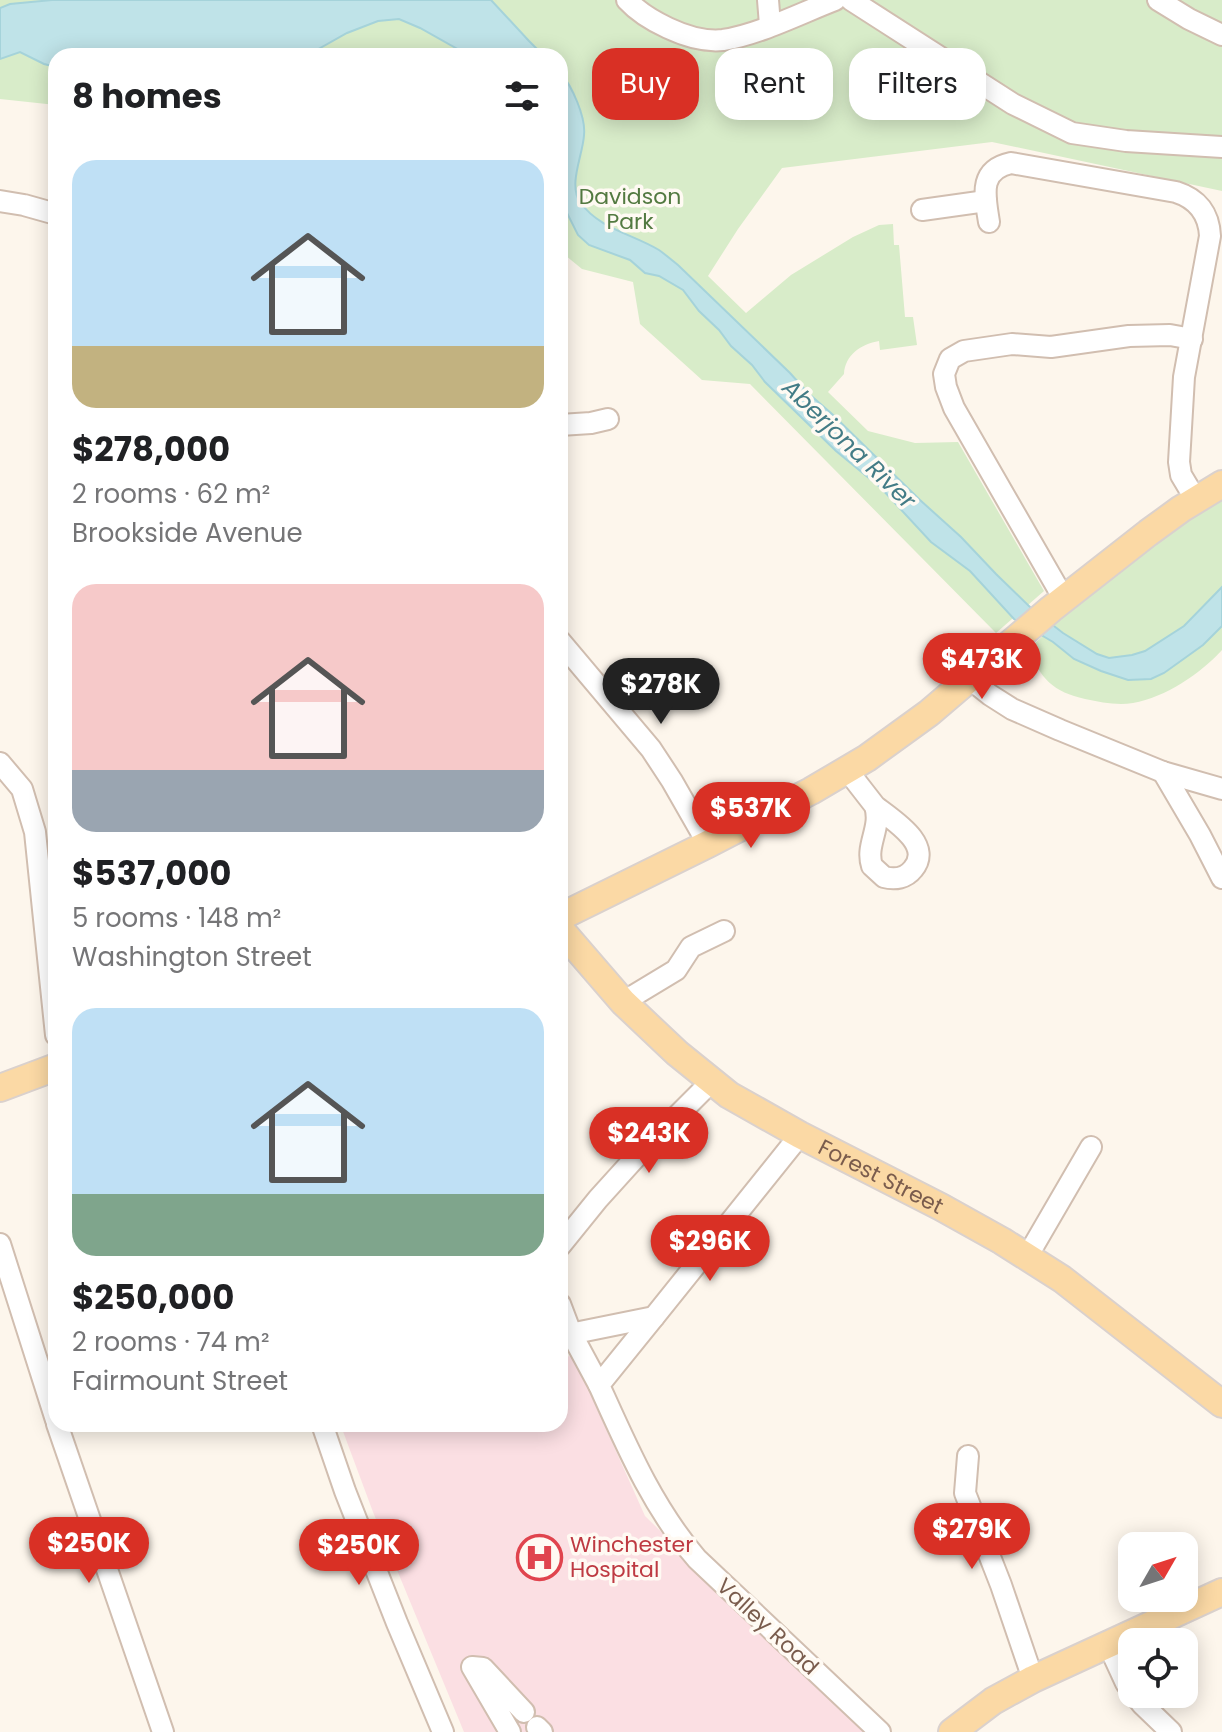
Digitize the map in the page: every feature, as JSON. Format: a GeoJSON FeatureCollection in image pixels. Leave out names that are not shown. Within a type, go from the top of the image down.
{"type":"FeatureCollection","features":[{"type":"Feature","properties":{"kind":"main road"},"geometry":{"type":"LineString","coordinates":[[568,913],[708,844],[847,770],[909,729],[1058,604],[1156,527],[1222,484]]}},
{"type":"Feature","properties":{"kind":"main road","name":"Forest Street"},"geometry":{"type":"LineString","coordinates":[[568,938],[623,1002],[677,1053],[729,1095],[941,1207],[1027,1257],[1062,1279],[1222,1404]]}},
{"type":"Feature","properties":{"kind":"main road"},"geometry":{"type":"LineString","coordinates":[[0,1088],[48,1070]]}},
{"type":"Feature","properties":{"kind":"main road"},"geometry":{"type":"LineString","coordinates":[[952,1732],[993,1701],[1033,1679],[1222,1592]]}},
{"type":"Feature","properties":{"kind":"street"},"geometry":{"type":"LineString","coordinates":[[627,0],[651,20],[695,38],[720,40],[747,34],[835,0]]}},
{"type":"Feature","properties":{"kind":"street"},"geometry":{"type":"LineString","coordinates":[[768,0],[770,25]]}},
{"type":"Feature","properties":{"kind":"street"},"geometry":{"type":"LineString","coordinates":[[851,0],[1013,104],[1072,133],[1222,147]]}},
{"type":"Feature","properties":{"kind":"street"},"geometry":{"type":"LineString","coordinates":[[1159,0],[1222,35]]}},
{"type":"Feature","properties":{"kind":"street"},"geometry":{"type":"LineString","coordinates":[[989,222],[985,187],[991,174],[1002,165],[1016,162],[1176,192],[1200,206],[1206,215],[1210,236],[1184,377],[1179,469],[1196,500]]}},
{"type":"Feature","properties":{"kind":"street"},"geometry":{"type":"LineString","coordinates":[[0,201],[48,212]]}},
{"type":"Feature","properties":{"kind":"street"},"geometry":{"type":"LineString","coordinates":[[922,210],[986,201]]}},
{"type":"Feature","properties":{"kind":"street"},"geometry":{"type":"LineString","coordinates":[[1058,604],[1057,587],[954,408],[944,374],[950,359],[964,351],[1012,344],[1051,347],[1129,336],[1170,335],[1192,339]]}},
{"type":"Feature","properties":{"kind":"street"},"geometry":{"type":"LineString","coordinates":[[568,424],[608,419]]}},
{"type":"Feature","properties":{"kind":"street"},"geometry":{"type":"LineString","coordinates":[[568,650],[651,749],[708,844]]}},
{"type":"Feature","properties":{"kind":"street"},"geometry":{"type":"LineString","coordinates":[[970,679],[1012,709],[1163,772],[1222,789]]}},
{"type":"Feature","properties":{"kind":"street"},"geometry":{"type":"LineString","coordinates":[[0,763],[22,789],[35,832],[48,958]]}},
{"type":"Feature","properties":{"kind":"street"},"geometry":{"type":"LineString","coordinates":[[847,770],[875,806]]}},
{"type":"Feature","properties":{"kind":"street"},"geometry":{"type":"LineString","coordinates":[[1163,772],[1222,878]]}},
{"type":"Feature","properties":{"kind":"street"},"geometry":{"type":"LineString","coordinates":[[623,1002],[676,970],[691,947],[724,931]]}},
{"type":"Feature","properties":{"kind":"street"},"geometry":{"type":"LineString","coordinates":[[568,1236],[636,1157],[712,1081]]}},
{"type":"Feature","properties":{"kind":"street"},"geometry":{"type":"LineString","coordinates":[[599,1385],[800,1135]]}},
{"type":"Feature","properties":{"kind":"street"},"geometry":{"type":"LineString","coordinates":[[1027,1257],[1091,1147]]}},
{"type":"Feature","properties":{"kind":"street"},"geometry":{"type":"LineString","coordinates":[[0,1244],[48,1394]]}},
{"type":"Feature","properties":{"kind":"street"},"geometry":{"type":"LineString","coordinates":[[568,1333],[654,1317]]}},
{"type":"Feature","properties":{"kind":"street","name":"Valley Road"},"geometry":{"type":"LineString","coordinates":[[568,1338],[599,1385],[651,1495],[676,1534],[697,1559],[880,1732]]}},
{"type":"Feature","properties":{"kind":"street"},"geometry":{"type":"LineString","coordinates":[[60,1432],[163,1732]]}},
{"type":"Feature","properties":{"kind":"street"},"geometry":{"type":"LineString","coordinates":[[325,1432],[345,1491],[443,1732]]}},
{"type":"Feature","properties":{"kind":"street"},"geometry":{"type":"LineString","coordinates":[[968,1456],[965,1493],[1033,1679]]}},
{"type":"Feature","properties":{"kind":"street"},"geometry":{"type":"LineString","coordinates":[[1108,1644],[1118,1666]]}},
{"type":"Feature","properties":{"kind":"street"},"geometry":{"type":"LineString","coordinates":[[510,1732],[472,1667],[483,1668],[534,1724]]}},
{"type":"Feature","properties":{"kind":"street"},"geometry":{"type":"LineString","coordinates":[[1146,1708],[1171,1732]]}},
{"type":"Feature","properties":{"kind":"shaded area","name":"Winchester Hospital"},"geometry":{"type":"Polygon","coordinates":[[[573,1355],[645,1516],[866,1732],[464,1732],[343,1432],[568,1432],[568,1357],[573,1355]]]}},
{"type":"Feature","properties":{"kind":"green space","name":"Davidson Park"},"geometry":{"type":"Polygon","coordinates":[[[0,0],[1222,0],[1222,191],[992,142],[782,168],[708,276],[746,313],[791,275],[853,237],[879,225],[893,224],[894,245],[899,245],[905,317],[913,317],[917,345],[880,350],[879,341],[860,348],[847,361],[844,374],[828,392],[868,431],[915,443],[958,442],[1044,591],[996,633],[750,384],[702,380],[640,324],[633,282],[582,269],[568,258],[568,48],[48,48],[48,104],[0,99],[0,0]]]}},
{"type":"Feature","properties":{"kind":"green space"},"geometry":{"type":"Polygon","coordinates":[[[1222,497],[1222,650],[1182,683],[1158,696],[1133,703],[1115,704],[1085,699],[1056,688],[1049,682],[1038,668],[1030,648],[1129,561],[1222,497]]]}},
{"type":"Feature","properties":{"kind":"water"},"geometry":{"type":"Polygon","coordinates":[[[52,0],[491,0],[536,48],[456,48],[399,19],[378,21],[320,48],[48,48],[48,65],[20,52],[0,59],[0,8],[10,4],[52,0]]]}},
{"type":"Feature","properties":{"kind":"water","name":"Aberjona River"},"geometry":{"type":"Polygon","coordinates":[[[568,84],[584,128],[575,187],[580,202],[606,225],[649,244],[679,266],[1032,609],[1063,633],[1109,658],[1145,651],[1184,626],[1222,587],[1222,626],[1203,645],[1151,679],[1128,680],[1074,659],[1053,642],[1014,619],[970,571],[931,542],[881,488],[836,451],[765,382],[683,290],[659,276],[645,273],[630,260],[589,245],[578,235],[568,215],[568,84]]]}},
{"type":"Feature","properties":{"kind":"place","name":"Winchester Hospital"},"geometry":{"type":"Point","coordinates":[539,1557]}}]}
